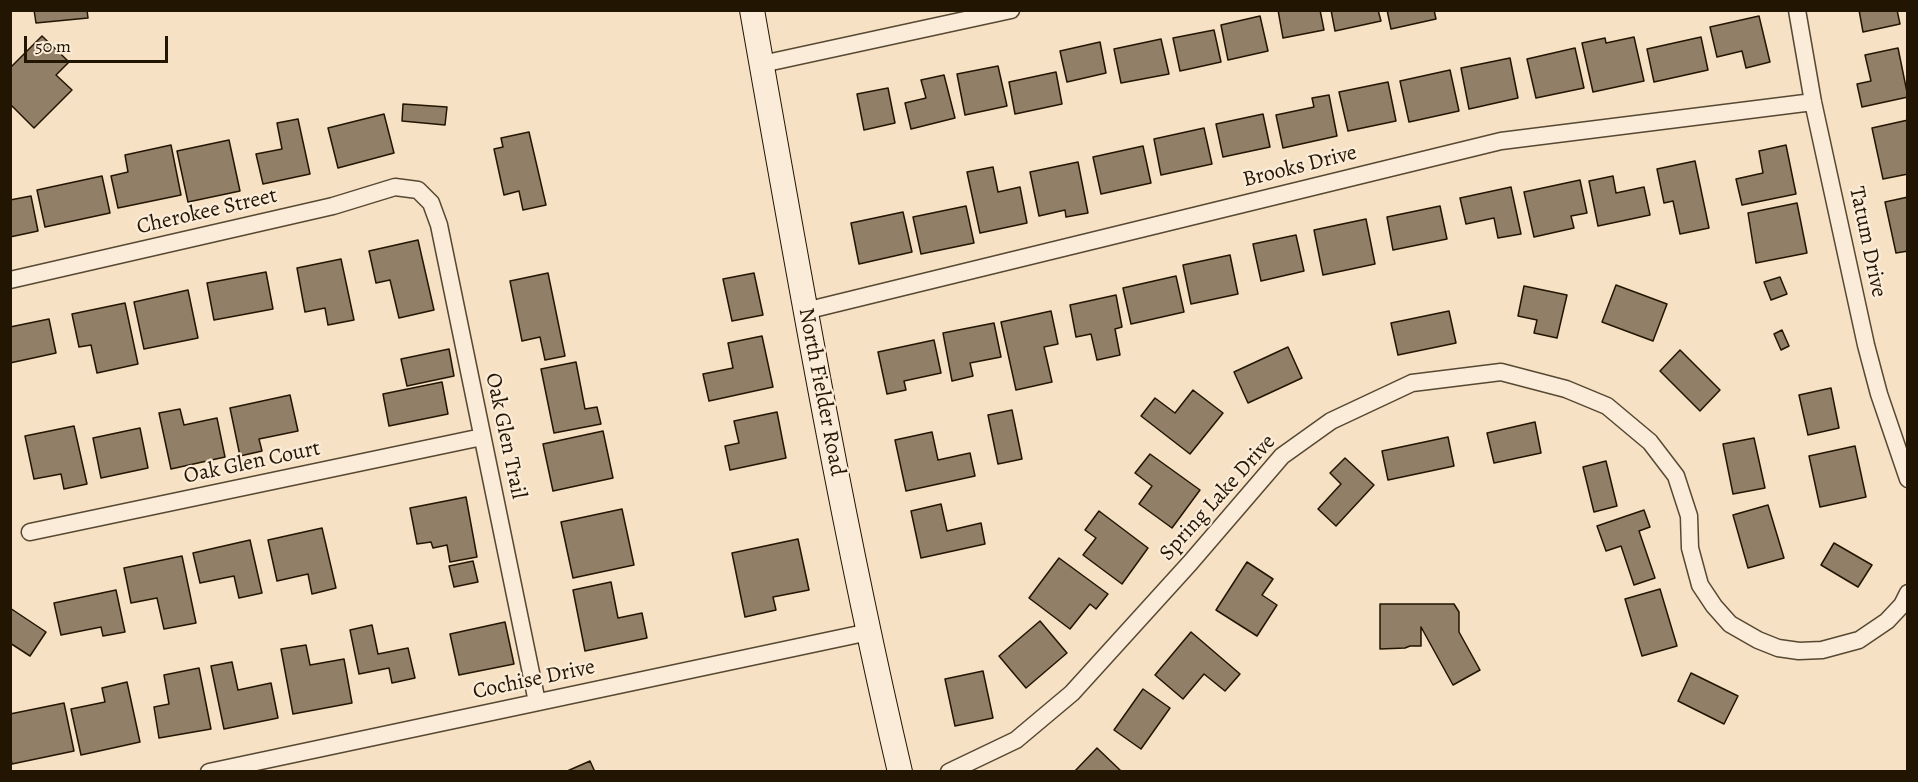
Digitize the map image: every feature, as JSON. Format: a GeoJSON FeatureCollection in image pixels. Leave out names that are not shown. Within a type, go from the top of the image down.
{"type":"FeatureCollection","features":[{"type":"Feature","properties":{"kind":"main road","name":"North Fielder Road"},"geometry":{"type":"LineString","coordinates":[[752,10],[805,311],[869,632],[900,771]]}},
{"type":"Feature","properties":{"kind":"street"},"geometry":{"type":"LineString","coordinates":[[762,64],[1011,10]]}},
{"type":"Feature","properties":{"kind":"street","name":"Tatum Drive"},"geometry":{"type":"LineString","coordinates":[[1797,10],[1813,102],[1866,345],[1879,394],[1908,479]]}},
{"type":"Feature","properties":{"kind":"street","name":"Brooks Drive"},"geometry":{"type":"LineString","coordinates":[[805,311],[1501,141],[1813,102]]}},
{"type":"Feature","properties":{"kind":"street","name":"Cherokee Street"},"geometry":{"type":"LineString","coordinates":[[10,280],[333,206],[395,187],[413,188]]}},
{"type":"Feature","properties":{"kind":"street","name":"Oak Glen Trail"},"geometry":{"type":"LineString","coordinates":[[413,188],[432,203],[439,225],[537,702]]}},
{"type":"Feature","properties":{"kind":"street","name":"Spring Lake Drive"},"geometry":{"type":"LineString","coordinates":[[949,771],[1016,740],[1072,693],[1190,563],[1282,456],[1331,421],[1412,383],[1501,372],[1566,389],[1608,406],[1650,442],[1676,476],[1689,516],[1690,548],[1700,585],[1730,624],[1758,640],[1778,648],[1799,651],[1821,650],[1859,640],[1887,621],[1902,605],[1908,593]]}},
{"type":"Feature","properties":{"kind":"street","name":"Oak Glen Court"},"geometry":{"type":"LineString","coordinates":[[30,532],[482,437]]}},
{"type":"Feature","properties":{"kind":"street","name":"Cochise Drive"},"geometry":{"type":"LineString","coordinates":[[209,771],[869,632]]}},
{"type":"Feature","properties":{"kind":"building"},"geometry":{"type":"Polygon","coordinates":[[[34,10],[87,10],[88,18],[36,23],[34,10]]]}},
{"type":"Feature","properties":{"kind":"building"},"geometry":{"type":"Polygon","coordinates":[[[1278,10],[1320,10],[1324,30],[1283,38],[1278,10]]]}},
{"type":"Feature","properties":{"kind":"building"},"geometry":{"type":"Polygon","coordinates":[[[1331,10],[1378,10],[1381,21],[1335,31],[1331,10]]]}},
{"type":"Feature","properties":{"kind":"building"},"geometry":{"type":"Polygon","coordinates":[[[1387,10],[1434,10],[1436,19],[1391,29],[1387,10]]]}},
{"type":"Feature","properties":{"kind":"building"},"geometry":{"type":"Polygon","coordinates":[[[1859,10],[1897,10],[1900,24],[1863,32],[1859,10]]]}},
{"type":"Feature","properties":{"kind":"building"},"geometry":{"type":"Polygon","coordinates":[[[1260,16],[1268,51],[1228,60],[1221,25],[1260,16]]]}},
{"type":"Feature","properties":{"kind":"building"},"geometry":{"type":"Polygon","coordinates":[[[1759,16],[1770,62],[1746,68],[1742,51],[1717,57],[1710,27],[1759,16]]]}},
{"type":"Feature","properties":{"kind":"building"},"geometry":{"type":"Polygon","coordinates":[[[1214,30],[1221,62],[1180,71],[1173,38],[1214,30]]]}},
{"type":"Feature","properties":{"kind":"building"},"geometry":{"type":"Polygon","coordinates":[[[42,36],[69,62],[56,75],[72,90],[34,128],[10,104],[10,68],[42,36]]]}},
{"type":"Feature","properties":{"kind":"building"},"geometry":{"type":"Polygon","coordinates":[[[1634,37],[1644,81],[1593,92],[1582,43],[1605,38],[1606,43],[1634,37]]]}},
{"type":"Feature","properties":{"kind":"building"},"geometry":{"type":"Polygon","coordinates":[[[1701,37],[1708,70],[1654,82],[1647,49],[1701,37]]]}},
{"type":"Feature","properties":{"kind":"building"},"geometry":{"type":"Polygon","coordinates":[[[1161,39],[1169,74],[1121,83],[1114,49],[1161,39]]]}},
{"type":"Feature","properties":{"kind":"building"},"geometry":{"type":"Polygon","coordinates":[[[1100,42],[1106,73],[1067,82],[1060,51],[1100,42]]]}},
{"type":"Feature","properties":{"kind":"building"},"geometry":{"type":"Polygon","coordinates":[[[1575,48],[1584,88],[1536,98],[1527,59],[1575,48]]]}},
{"type":"Feature","properties":{"kind":"building"},"geometry":{"type":"Polygon","coordinates":[[[1898,48],[1908,97],[1862,107],[1857,84],[1871,81],[1865,55],[1898,48]]]}},
{"type":"Feature","properties":{"kind":"building"},"geometry":{"type":"Polygon","coordinates":[[[1510,58],[1518,98],[1469,109],[1461,68],[1510,58]]]}},
{"type":"Feature","properties":{"kind":"building"},"geometry":{"type":"Polygon","coordinates":[[[998,66],[1007,106],[965,115],[957,74],[998,66]]]}},
{"type":"Feature","properties":{"kind":"building"},"geometry":{"type":"Polygon","coordinates":[[[1450,70],[1459,111],[1409,122],[1400,81],[1450,70]]]}},
{"type":"Feature","properties":{"kind":"building"},"geometry":{"type":"Polygon","coordinates":[[[1056,72],[1062,104],[1015,114],[1009,82],[1056,72]]]}},
{"type":"Feature","properties":{"kind":"building"},"geometry":{"type":"Polygon","coordinates":[[[944,75],[955,118],[911,129],[905,103],[926,98],[921,80],[944,75]]]}},
{"type":"Feature","properties":{"kind":"building"},"geometry":{"type":"Polygon","coordinates":[[[1388,82],[1396,121],[1348,131],[1339,92],[1388,82]]]}},
{"type":"Feature","properties":{"kind":"building"},"geometry":{"type":"Polygon","coordinates":[[[888,88],[895,123],[864,130],[857,94],[888,88]]]}},
{"type":"Feature","properties":{"kind":"building"},"geometry":{"type":"Polygon","coordinates":[[[1329,95],[1337,136],[1283,148],[1276,115],[1314,107],[1312,98],[1329,95]]]}},
{"type":"Feature","properties":{"kind":"building"},"geometry":{"type":"Polygon","coordinates":[[[403,104],[447,107],[445,125],[402,121],[403,104]]]}},
{"type":"Feature","properties":{"kind":"building"},"geometry":{"type":"Polygon","coordinates":[[[384,114],[394,153],[338,168],[328,128],[384,114]]]}},
{"type":"Feature","properties":{"kind":"building"},"geometry":{"type":"Polygon","coordinates":[[[1263,114],[1270,147],[1223,157],[1216,124],[1263,114]]]}},
{"type":"Feature","properties":{"kind":"building"},"geometry":{"type":"Polygon","coordinates":[[[298,119],[310,174],[263,184],[256,154],[282,149],[277,123],[298,119]]]}},
{"type":"Feature","properties":{"kind":"building"},"geometry":{"type":"Polygon","coordinates":[[[1908,120],[1908,174],[1883,179],[1872,128],[1908,120]]]}},
{"type":"Feature","properties":{"kind":"building"},"geometry":{"type":"Polygon","coordinates":[[[1204,128],[1212,164],[1161,175],[1154,139],[1204,128]]]}},
{"type":"Feature","properties":{"kind":"building"},"geometry":{"type":"Polygon","coordinates":[[[529,132],[546,205],[523,210],[519,191],[504,195],[494,149],[503,147],[501,138],[529,132]]]}},
{"type":"Feature","properties":{"kind":"building"},"geometry":{"type":"Polygon","coordinates":[[[229,140],[240,191],[188,202],[177,151],[229,140]]]}},
{"type":"Feature","properties":{"kind":"building"},"geometry":{"type":"Polygon","coordinates":[[[171,145],[181,195],[118,208],[111,176],[128,172],[125,155],[171,145]]]}},
{"type":"Feature","properties":{"kind":"building"},"geometry":{"type":"Polygon","coordinates":[[[1786,145],[1796,194],[1742,205],[1736,179],[1763,173],[1759,151],[1786,145]]]}},
{"type":"Feature","properties":{"kind":"building"},"geometry":{"type":"Polygon","coordinates":[[[1143,146],[1151,183],[1101,194],[1093,157],[1143,146]]]}},
{"type":"Feature","properties":{"kind":"building"},"geometry":{"type":"Polygon","coordinates":[[[1695,161],[1709,228],[1680,234],[1673,201],[1664,203],[1657,169],[1695,161]]]}},
{"type":"Feature","properties":{"kind":"building"},"geometry":{"type":"Polygon","coordinates":[[[1078,162],[1088,213],[1066,217],[1065,210],[1039,216],[1030,172],[1078,162]]]}},
{"type":"Feature","properties":{"kind":"building"},"geometry":{"type":"Polygon","coordinates":[[[993,167],[998,192],[1020,187],[1027,223],[980,233],[967,172],[993,167]]]}},
{"type":"Feature","properties":{"kind":"building"},"geometry":{"type":"Polygon","coordinates":[[[102,176],[110,213],[45,227],[37,190],[102,176]]]}},
{"type":"Feature","properties":{"kind":"building"},"geometry":{"type":"Polygon","coordinates":[[[1613,176],[1616,193],[1644,187],[1650,215],[1598,226],[1589,181],[1613,176]]]}},
{"type":"Feature","properties":{"kind":"building"},"geometry":{"type":"Polygon","coordinates":[[[1580,180],[1587,213],[1571,216],[1574,228],[1534,237],[1524,192],[1580,180]]]}},
{"type":"Feature","properties":{"kind":"building"},"geometry":{"type":"Polygon","coordinates":[[[1511,187],[1521,234],[1498,238],[1494,218],[1466,224],[1460,198],[1511,187]]]}},
{"type":"Feature","properties":{"kind":"building"},"geometry":{"type":"Polygon","coordinates":[[[31,196],[38,231],[10,237],[10,200],[31,196]]]}},
{"type":"Feature","properties":{"kind":"building"},"geometry":{"type":"Polygon","coordinates":[[[1908,197],[1908,251],[1896,253],[1885,202],[1908,197]]]}},
{"type":"Feature","properties":{"kind":"building"},"geometry":{"type":"Polygon","coordinates":[[[1797,203],[1807,253],[1756,263],[1748,213],[1797,203]]]}},
{"type":"Feature","properties":{"kind":"building"},"geometry":{"type":"Polygon","coordinates":[[[966,206],[974,243],[921,254],[913,217],[966,206]]]}},
{"type":"Feature","properties":{"kind":"building"},"geometry":{"type":"Polygon","coordinates":[[[1440,206],[1447,239],[1393,250],[1387,217],[1440,206]]]}},
{"type":"Feature","properties":{"kind":"building"},"geometry":{"type":"Polygon","coordinates":[[[903,212],[912,252],[859,264],[851,223],[903,212]]]}},
{"type":"Feature","properties":{"kind":"building"},"geometry":{"type":"Polygon","coordinates":[[[1366,219],[1375,264],[1323,275],[1314,230],[1366,219]]]}},
{"type":"Feature","properties":{"kind":"building"},"geometry":{"type":"Polygon","coordinates":[[[1296,235],[1304,271],[1261,281],[1253,244],[1296,235]]]}},
{"type":"Feature","properties":{"kind":"building"},"geometry":{"type":"Polygon","coordinates":[[[418,240],[434,310],[399,318],[390,280],[376,283],[369,251],[418,240]]]}},
{"type":"Feature","properties":{"kind":"building"},"geometry":{"type":"Polygon","coordinates":[[[1230,255],[1238,294],[1191,304],[1183,265],[1230,255]]]}},
{"type":"Feature","properties":{"kind":"building"},"geometry":{"type":"Polygon","coordinates":[[[341,259],[354,320],[328,325],[325,308],[305,312],[297,268],[341,259]]]}},
{"type":"Feature","properties":{"kind":"building"},"geometry":{"type":"Polygon","coordinates":[[[266,272],[273,309],[214,320],[207,283],[266,272]]]}},
{"type":"Feature","properties":{"kind":"building"},"geometry":{"type":"Polygon","coordinates":[[[548,273],[565,356],[545,360],[540,337],[522,341],[510,281],[548,273]]]}},
{"type":"Feature","properties":{"kind":"building"},"geometry":{"type":"Polygon","coordinates":[[[754,273],[763,315],[732,321],[723,279],[754,273]]]}},
{"type":"Feature","properties":{"kind":"building"},"geometry":{"type":"Polygon","coordinates":[[[1176,276],[1184,312],[1131,324],[1123,288],[1176,276]]]}},
{"type":"Feature","properties":{"kind":"building"},"geometry":{"type":"Polygon","coordinates":[[[1780,277],[1787,294],[1771,300],[1764,282],[1780,277]]]}},
{"type":"Feature","properties":{"kind":"building"},"geometry":{"type":"Polygon","coordinates":[[[1616,285],[1667,304],[1653,341],[1602,322],[1616,285]]]}},
{"type":"Feature","properties":{"kind":"building"},"geometry":{"type":"Polygon","coordinates":[[[1524,286],[1567,295],[1557,338],[1534,333],[1537,320],[1518,316],[1524,286]]]}},
{"type":"Feature","properties":{"kind":"building"},"geometry":{"type":"Polygon","coordinates":[[[188,290],[198,338],[144,349],[134,302],[188,290]]]}},
{"type":"Feature","properties":{"kind":"building"},"geometry":{"type":"Polygon","coordinates":[[[1116,295],[1122,327],[1115,329],[1120,355],[1097,360],[1091,334],[1076,337],[1070,305],[1116,295]]]}},
{"type":"Feature","properties":{"kind":"building"},"geometry":{"type":"Polygon","coordinates":[[[125,303],[138,364],[97,373],[91,345],[79,347],[72,314],[125,303]]]}},
{"type":"Feature","properties":{"kind":"building"},"geometry":{"type":"Polygon","coordinates":[[[1051,311],[1058,344],[1044,347],[1052,382],[1016,390],[1001,322],[1051,311]]]}},
{"type":"Feature","properties":{"kind":"building"},"geometry":{"type":"Polygon","coordinates":[[[1449,311],[1456,343],[1398,355],[1391,323],[1449,311]]]}},
{"type":"Feature","properties":{"kind":"building"},"geometry":{"type":"Polygon","coordinates":[[[49,319],[56,353],[10,363],[10,327],[49,319]]]}},
{"type":"Feature","properties":{"kind":"building"},"geometry":{"type":"Polygon","coordinates":[[[994,323],[1001,357],[970,363],[973,376],[952,381],[943,333],[994,323]]]}},
{"type":"Feature","properties":{"kind":"building"},"geometry":{"type":"Polygon","coordinates":[[[1782,330],[1789,346],[1781,350],[1774,334],[1782,330]]]}},
{"type":"Feature","properties":{"kind":"building"},"geometry":{"type":"Polygon","coordinates":[[[762,336],[773,387],[709,401],[703,374],[733,368],[728,343],[762,336]]]}},
{"type":"Feature","properties":{"kind":"building"},"geometry":{"type":"Polygon","coordinates":[[[934,340],[941,373],[904,381],[906,390],[887,394],[878,352],[934,340]]]}},
{"type":"Feature","properties":{"kind":"building"},"geometry":{"type":"Polygon","coordinates":[[[1288,347],[1302,378],[1248,403],[1234,372],[1288,347]]]}},
{"type":"Feature","properties":{"kind":"building"},"geometry":{"type":"Polygon","coordinates":[[[449,349],[454,376],[407,386],[401,359],[449,349]]]}},
{"type":"Feature","properties":{"kind":"building"},"geometry":{"type":"Polygon","coordinates":[[[1680,350],[1720,390],[1700,411],[1660,371],[1680,350]]]}},
{"type":"Feature","properties":{"kind":"building"},"geometry":{"type":"Polygon","coordinates":[[[576,362],[585,409],[597,407],[601,424],[554,433],[541,369],[576,362]]]}},
{"type":"Feature","properties":{"kind":"building"},"geometry":{"type":"Polygon","coordinates":[[[442,382],[448,414],[389,426],[383,394],[442,382]]]}},
{"type":"Feature","properties":{"kind":"building"},"geometry":{"type":"Polygon","coordinates":[[[1831,388],[1839,428],[1808,435],[1799,395],[1831,388]]]}},
{"type":"Feature","properties":{"kind":"building"},"geometry":{"type":"Polygon","coordinates":[[[1193,390],[1223,413],[1190,454],[1141,416],[1155,398],[1175,413],[1193,390]]]}},
{"type":"Feature","properties":{"kind":"building"},"geometry":{"type":"Polygon","coordinates":[[[290,395],[298,431],[259,439],[262,451],[240,456],[230,408],[290,395]]]}},
{"type":"Feature","properties":{"kind":"building"},"geometry":{"type":"Polygon","coordinates":[[[180,409],[184,425],[217,418],[225,457],[171,469],[159,413],[180,409]]]}},
{"type":"Feature","properties":{"kind":"building"},"geometry":{"type":"Polygon","coordinates":[[[1012,410],[1022,459],[998,464],[988,415],[1012,410]]]}},
{"type":"Feature","properties":{"kind":"building"},"geometry":{"type":"Polygon","coordinates":[[[777,412],[786,458],[730,470],[725,446],[739,443],[734,421],[777,412]]]}},
{"type":"Feature","properties":{"kind":"building"},"geometry":{"type":"Polygon","coordinates":[[[1535,422],[1541,453],[1494,463],[1487,433],[1535,422]]]}},
{"type":"Feature","properties":{"kind":"building"},"geometry":{"type":"Polygon","coordinates":[[[74,426],[87,484],[64,489],[61,474],[34,479],[25,436],[74,426]]]}},
{"type":"Feature","properties":{"kind":"building"},"geometry":{"type":"Polygon","coordinates":[[[140,428],[148,468],[101,478],[93,438],[140,428]]]}},
{"type":"Feature","properties":{"kind":"building"},"geometry":{"type":"Polygon","coordinates":[[[603,431],[613,478],[553,491],[543,444],[603,431]]]}},
{"type":"Feature","properties":{"kind":"building"},"geometry":{"type":"Polygon","coordinates":[[[932,432],[938,460],[970,453],[975,476],[906,491],[895,440],[932,432]]]}},
{"type":"Feature","properties":{"kind":"building"},"geometry":{"type":"Polygon","coordinates":[[[1448,437],[1454,466],[1388,480],[1382,451],[1448,437]]]}},
{"type":"Feature","properties":{"kind":"building"},"geometry":{"type":"Polygon","coordinates":[[[1754,438],[1765,488],[1733,494],[1723,444],[1754,438]]]}},
{"type":"Feature","properties":{"kind":"building"},"geometry":{"type":"Polygon","coordinates":[[[1855,446],[1866,497],[1820,507],[1809,456],[1855,446]]]}},
{"type":"Feature","properties":{"kind":"building"},"geometry":{"type":"Polygon","coordinates":[[[1150,454],[1200,490],[1172,528],[1139,504],[1152,486],[1135,473],[1150,454]]]}},
{"type":"Feature","properties":{"kind":"building"},"geometry":{"type":"Polygon","coordinates":[[[1345,458],[1374,485],[1336,526],[1318,509],[1341,484],[1330,473],[1345,458]]]}},
{"type":"Feature","properties":{"kind":"building"},"geometry":{"type":"Polygon","coordinates":[[[1606,461],[1617,506],[1594,512],[1583,467],[1606,461]]]}},
{"type":"Feature","properties":{"kind":"building"},"geometry":{"type":"Polygon","coordinates":[[[466,497],[477,557],[450,562],[447,545],[433,548],[431,542],[417,544],[410,508],[466,497]]]}},
{"type":"Feature","properties":{"kind":"building"},"geometry":{"type":"Polygon","coordinates":[[[941,504],[947,531],[981,523],[985,544],[921,558],[911,511],[941,504]]]}},
{"type":"Feature","properties":{"kind":"building"},"geometry":{"type":"Polygon","coordinates":[[[1768,505],[1784,558],[1748,568],[1733,515],[1768,505]]]}},
{"type":"Feature","properties":{"kind":"building"},"geometry":{"type":"Polygon","coordinates":[[[622,509],[634,565],[573,578],[561,522],[622,509]]]}},
{"type":"Feature","properties":{"kind":"building"},"geometry":{"type":"Polygon","coordinates":[[[1644,510],[1650,527],[1639,531],[1655,578],[1634,585],[1621,546],[1606,551],[1597,526],[1644,510]]]}},
{"type":"Feature","properties":{"kind":"building"},"geometry":{"type":"Polygon","coordinates":[[[1099,511],[1148,548],[1122,584],[1083,555],[1096,538],[1085,530],[1099,511]]]}},
{"type":"Feature","properties":{"kind":"building"},"geometry":{"type":"Polygon","coordinates":[[[322,528],[336,588],[312,594],[308,574],[277,581],[268,540],[322,528]]]}},
{"type":"Feature","properties":{"kind":"building"},"geometry":{"type":"Polygon","coordinates":[[[798,539],[809,590],[773,597],[776,610],[745,617],[732,553],[798,539]]]}},
{"type":"Feature","properties":{"kind":"building"},"geometry":{"type":"Polygon","coordinates":[[[250,540],[262,593],[239,598],[234,576],[200,583],[193,553],[250,540]]]}},
{"type":"Feature","properties":{"kind":"building"},"geometry":{"type":"Polygon","coordinates":[[[1834,543],[1872,565],[1858,587],[1821,565],[1834,543]]]}},
{"type":"Feature","properties":{"kind":"building"},"geometry":{"type":"Polygon","coordinates":[[[182,556],[196,623],[164,629],[157,598],[131,603],[124,568],[182,556]]]}},
{"type":"Feature","properties":{"kind":"building"},"geometry":{"type":"Polygon","coordinates":[[[1059,558],[1108,594],[1096,609],[1090,604],[1070,629],[1029,598],[1059,558]]]}},
{"type":"Feature","properties":{"kind":"building"},"geometry":{"type":"Polygon","coordinates":[[[473,561],[478,582],[454,587],[449,566],[473,561]]]}},
{"type":"Feature","properties":{"kind":"building"},"geometry":{"type":"Polygon","coordinates":[[[1247,562],[1273,579],[1262,595],[1277,605],[1257,636],[1216,610],[1247,562]]]}},
{"type":"Feature","properties":{"kind":"building"},"geometry":{"type":"Polygon","coordinates":[[[611,582],[618,618],[642,613],[647,638],[585,651],[573,590],[611,582]]]}},
{"type":"Feature","properties":{"kind":"building"},"geometry":{"type":"Polygon","coordinates":[[[1660,589],[1677,646],[1642,656],[1625,599],[1660,589]]]}},
{"type":"Feature","properties":{"kind":"building"},"geometry":{"type":"Polygon","coordinates":[[[116,590],[125,632],[103,636],[101,627],[61,635],[54,603],[116,590]]]}},
{"type":"Feature","properties":{"kind":"building"},"geometry":{"type":"Polygon","coordinates":[[[1380,604],[1454,604],[1459,612],[1459,632],[1480,670],[1453,685],[1421,627],[1421,646],[1380,649],[1380,604]]]}},
{"type":"Feature","properties":{"kind":"building"},"geometry":{"type":"Polygon","coordinates":[[[10,608],[46,632],[30,656],[10,643],[10,608]]]}},
{"type":"Feature","properties":{"kind":"building"},"geometry":{"type":"Polygon","coordinates":[[[1040,621],[1067,653],[1026,688],[999,656],[1040,621]]]}},
{"type":"Feature","properties":{"kind":"building"},"geometry":{"type":"Polygon","coordinates":[[[505,622],[514,664],[459,675],[450,634],[505,622]]]}},
{"type":"Feature","properties":{"kind":"building"},"geometry":{"type":"Polygon","coordinates":[[[372,625],[378,654],[408,648],[415,678],[392,683],[389,668],[359,674],[350,630],[372,625]]]}},
{"type":"Feature","properties":{"kind":"building"},"geometry":{"type":"Polygon","coordinates":[[[1191,632],[1240,674],[1225,691],[1204,674],[1183,699],[1155,675],[1191,632]]]}},
{"type":"Feature","properties":{"kind":"building"},"geometry":{"type":"Polygon","coordinates":[[[306,645],[310,665],[344,659],[352,703],[293,714],[281,649],[306,645]]]}},
{"type":"Feature","properties":{"kind":"building"},"geometry":{"type":"Polygon","coordinates":[[[232,662],[238,690],[271,683],[278,718],[224,729],[211,666],[232,662]]]}},
{"type":"Feature","properties":{"kind":"building"},"geometry":{"type":"Polygon","coordinates":[[[199,668],[211,729],[159,738],[154,707],[169,704],[164,675],[199,668]]]}},
{"type":"Feature","properties":{"kind":"building"},"geometry":{"type":"Polygon","coordinates":[[[983,671],[993,718],[955,726],[945,679],[983,671]]]}},
{"type":"Feature","properties":{"kind":"building"},"geometry":{"type":"Polygon","coordinates":[[[1691,673],[1738,696],[1724,724],[1678,701],[1691,673]]]}},
{"type":"Feature","properties":{"kind":"building"},"geometry":{"type":"Polygon","coordinates":[[[127,682],[140,742],[81,755],[71,709],[105,702],[102,688],[127,682]]]}},
{"type":"Feature","properties":{"kind":"building"},"geometry":{"type":"Polygon","coordinates":[[[1143,689],[1170,708],[1141,749],[1114,730],[1143,689]]]}},
{"type":"Feature","properties":{"kind":"building"},"geometry":{"type":"Polygon","coordinates":[[[64,703],[74,751],[12,764],[10,714],[64,703]]]}},
{"type":"Feature","properties":{"kind":"building"},"geometry":{"type":"Polygon","coordinates":[[[1097,748],[1121,771],[1074,772],[1097,748]]]}},
{"type":"Feature","properties":{"kind":"building"},"geometry":{"type":"Polygon","coordinates":[[[590,761],[595,772],[565,772],[590,761]]]}}]}
